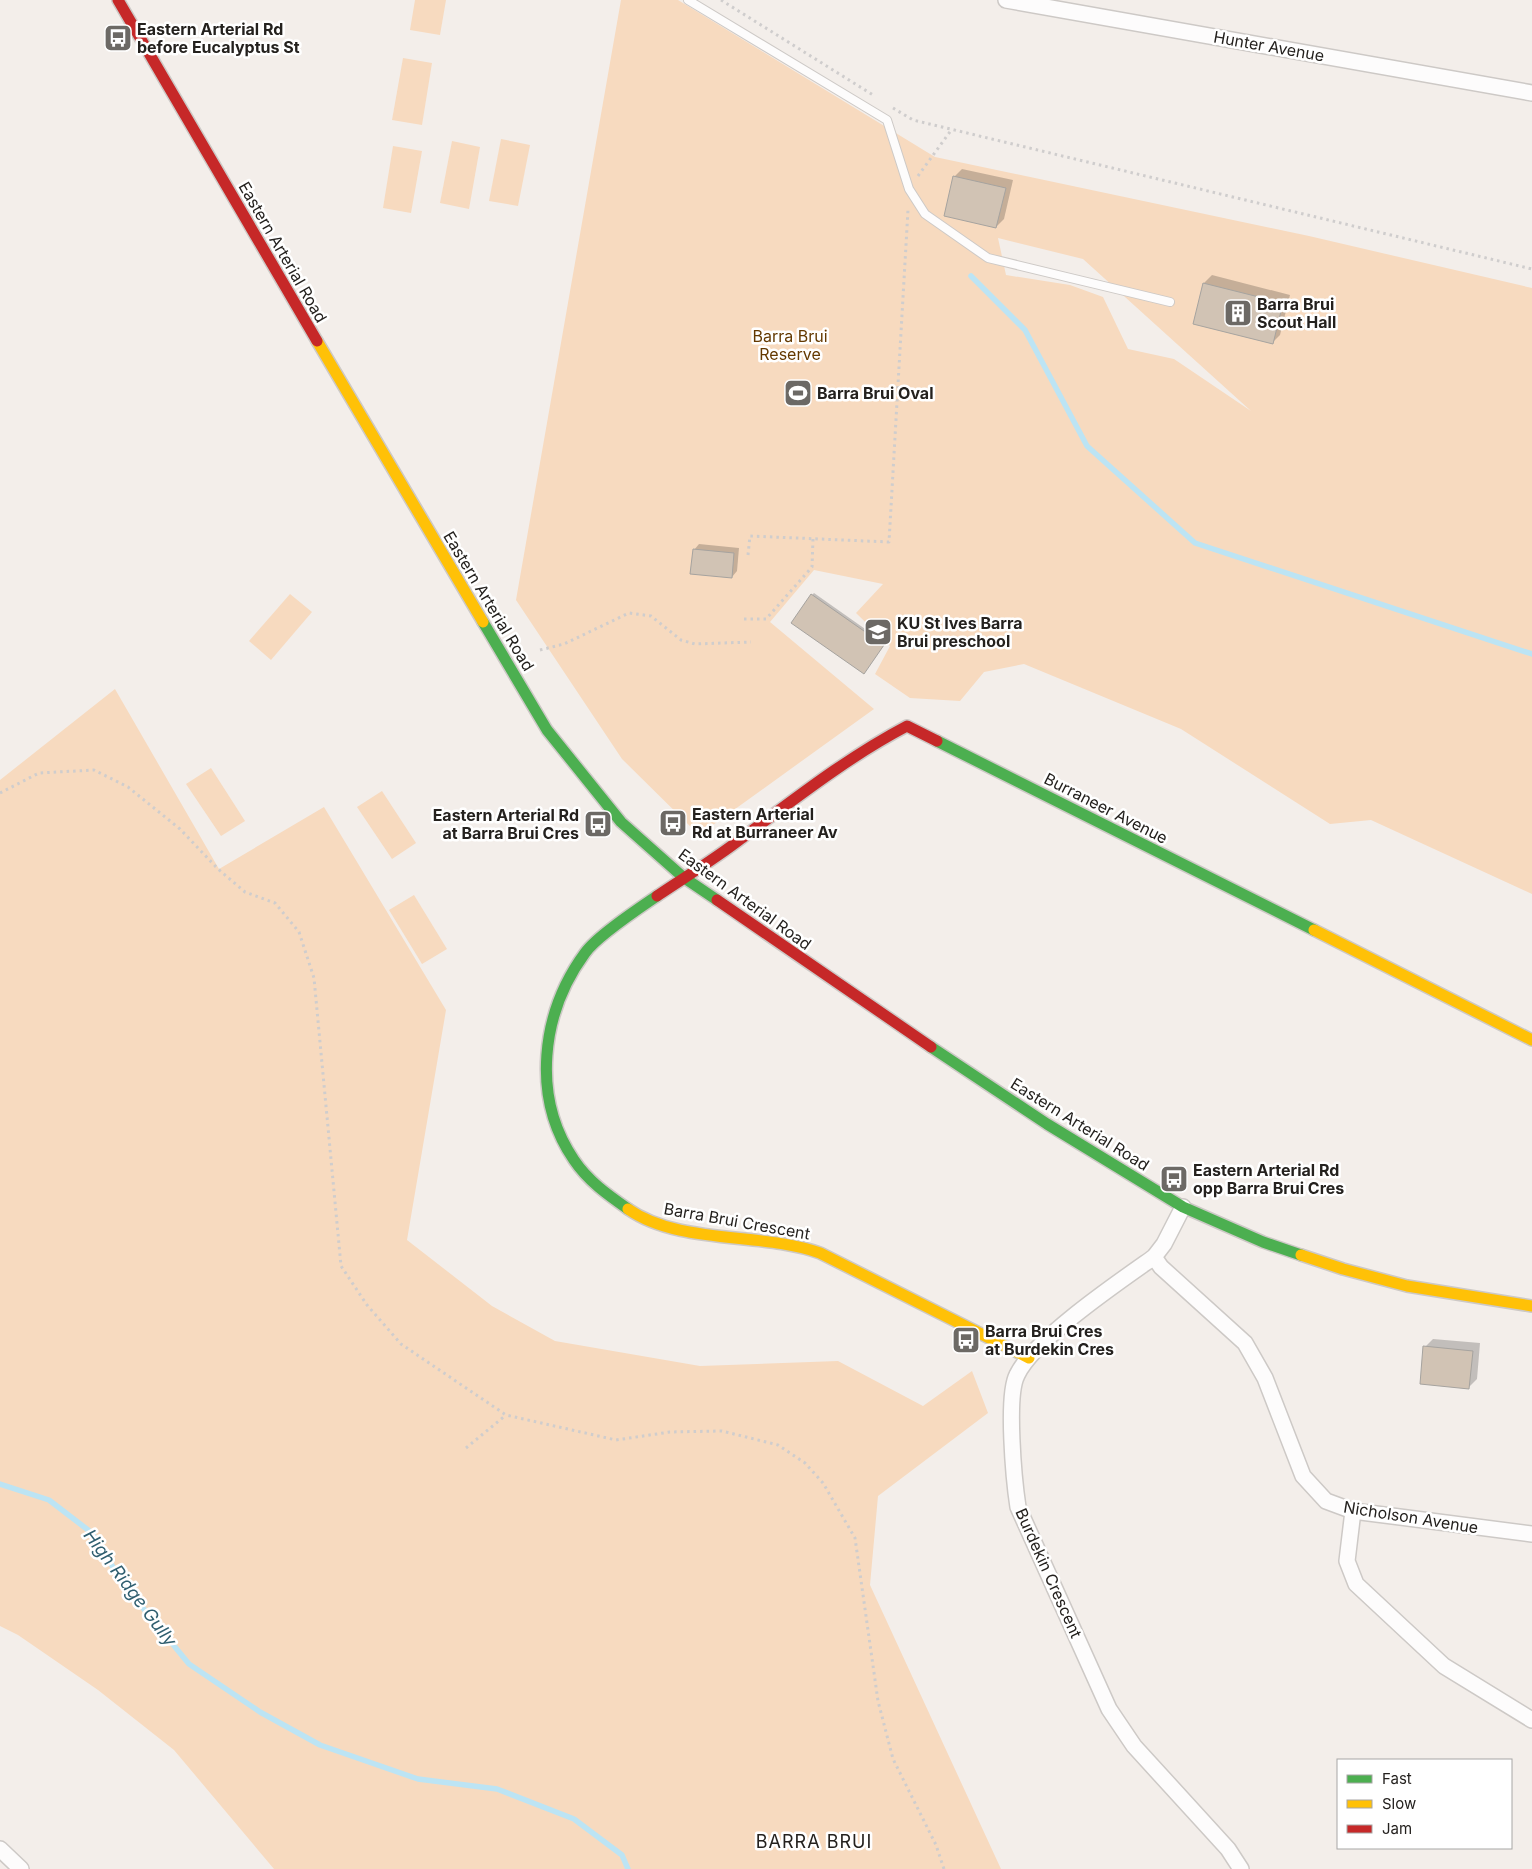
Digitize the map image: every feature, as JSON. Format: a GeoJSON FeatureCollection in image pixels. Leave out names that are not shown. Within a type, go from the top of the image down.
{"type":"FeatureCollection","features":[{"type":"Feature","properties":{"kind":"main road","name":"Eastern Arterial Road"},"geometry":{"type":"LineString","coordinates":[[118,0],[298,310],[547,730],[621,822],[683,877],[841,986],[1047,1124],[1183,1207],[1263,1242],[1343,1269],[1407,1286],[1532,1306]]}},
{"type":"Feature","properties":{"kind":"main road","name":"Burraneer Avenue"},"geometry":{"type":"LineString","coordinates":[[683,877],[717,856],[875,741],[907,726],[1532,1040]]}},
{"type":"Feature","properties":{"kind":"main road","name":"Barra Brui Crescent"},"geometry":{"type":"LineString","coordinates":[[683,877],[619,923],[587,951],[568,978],[555,1005],[548,1029],[544,1057],[545,1083],[556,1126],[584,1171],[605,1194],[629,1210],[654,1222],[680,1230],[810,1250],[1029,1358]]}},
{"type":"Feature","properties":{"kind":"street","name":"Hunter Avenue"},"geometry":{"type":"LineString","coordinates":[[1006,0],[1532,92]]}},
{"type":"Feature","properties":{"kind":"street","name":"Burdekin Crescent"},"geometry":{"type":"LineString","coordinates":[[1183,1207],[1164,1244],[1154,1257],[1044,1341],[1016,1375],[1013,1388],[1013,1474],[1018,1507],[1109,1709],[1134,1746],[1228,1849],[1241,1869]]}},
{"type":"Feature","properties":{"kind":"street","name":"Nicholson Avenue"},"geometry":{"type":"LineString","coordinates":[[1154,1257],[1161,1267],[1245,1342],[1265,1378],[1303,1476],[1326,1501],[1354,1511],[1532,1534]]}},
{"type":"Feature","properties":{"kind":"street"},"geometry":{"type":"LineString","coordinates":[[1354,1511],[1347,1562],[1356,1584],[1444,1666],[1532,1720]]}},
{"type":"Feature","properties":{"kind":"street"},"geometry":{"type":"LineString","coordinates":[[0,1849],[21,1869]]}},
{"type":"Feature","properties":{"kind":"lane"},"geometry":{"type":"LineString","coordinates":[[688,0],[887,120],[909,189],[925,214],[988,258],[1170,302]]}},
{"type":"Feature","properties":{"kind":"path"},"geometry":{"type":"LineString","coordinates":[[721,0],[879,99]]}},
{"type":"Feature","properties":{"kind":"path"},"geometry":{"type":"LineString","coordinates":[[888,104],[913,120],[1532,269]]}},
{"type":"Feature","properties":{"kind":"path"},"geometry":{"type":"LineString","coordinates":[[748,556],[750,536],[889,542],[909,189],[952,129]]}},
{"type":"Feature","properties":{"kind":"path"},"geometry":{"type":"LineString","coordinates":[[744,620],[766,620],[812,567],[813,539]]}},
{"type":"Feature","properties":{"kind":"path"},"geometry":{"type":"LineString","coordinates":[[540,650],[564,644],[629,613],[651,616],[681,640],[695,644],[751,642]]}},
{"type":"Feature","properties":{"kind":"path"},"geometry":{"type":"LineString","coordinates":[[0,793],[40,773],[94,770],[128,786],[180,829],[218,869],[245,892],[275,903],[299,932],[314,978],[341,1266],[367,1305],[401,1344],[506,1414],[616,1440],[670,1432],[722,1431],[778,1445],[805,1463],[823,1483],[856,1538],[878,1701],[893,1760],[936,1845],[944,1869]]}},
{"type":"Feature","properties":{"kind":"path"},"geometry":{"type":"LineString","coordinates":[[466,1448],[506,1414]]}},
{"type":"Feature","properties":{"kind":"green space"},"geometry":{"type":"Polygon","coordinates":[[[415,0],[446,0],[440,35],[410,30],[415,0]]]}},
{"type":"Feature","properties":{"kind":"green space","name":"Barra Brui Reserve"},"geometry":{"type":"Polygon","coordinates":[[[621,0],[678,0],[935,157],[1309,236],[1532,288],[1532,894],[1371,820],[1330,824],[1181,729],[1024,664],[984,672],[960,701],[910,698],[875,674],[890,646],[856,613],[883,584],[814,570],[770,622],[874,709],[699,835],[622,759],[516,600],[621,0]],[[998,238],[1006,275],[1070,285],[1103,297],[1128,349],[1174,359],[1251,411],[1083,259],[998,238]]]}},
{"type":"Feature","properties":{"kind":"green space"},"geometry":{"type":"Polygon","coordinates":[[[403,58],[432,63],[422,125],[392,120],[403,58]]]}},
{"type":"Feature","properties":{"kind":"green space"},"geometry":{"type":"Polygon","coordinates":[[[501,139],[530,145],[518,206],[489,201],[501,139]]]}},
{"type":"Feature","properties":{"kind":"green space"},"geometry":{"type":"Polygon","coordinates":[[[452,141],[480,147],[469,209],[440,203],[452,141]]]}},
{"type":"Feature","properties":{"kind":"green space"},"geometry":{"type":"Polygon","coordinates":[[[393,146],[422,151],[411,213],[383,208],[393,146]]]}},
{"type":"Feature","properties":{"kind":"green space"},"geometry":{"type":"Polygon","coordinates":[[[290,594],[312,612],[271,660],[249,641],[290,594]]]}},
{"type":"Feature","properties":{"kind":"green space"},"geometry":{"type":"Polygon","coordinates":[[[115,689],[219,869],[324,807],[446,1010],[407,1240],[492,1306],[555,1341],[700,1366],[838,1361],[923,1406],[972,1371],[988,1413],[878,1496],[870,1585],[1001,1869],[274,1869],[174,1750],[98,1690],[18,1635],[0,1626],[0,780],[115,689]]]}},
{"type":"Feature","properties":{"kind":"green space"},"geometry":{"type":"Polygon","coordinates":[[[211,768],[245,821],[221,836],[186,784],[211,768]]]}},
{"type":"Feature","properties":{"kind":"green space"},"geometry":{"type":"Polygon","coordinates":[[[382,791],[416,843],[392,859],[357,807],[382,791]]]}},
{"type":"Feature","properties":{"kind":"green space"},"geometry":{"type":"Polygon","coordinates":[[[414,895],[447,949],[422,964],[389,910],[414,895]]]}},
{"type":"Feature","properties":{"kind":"building"},"geometry":{"type":"Polygon","coordinates":[[[953,176],[1006,188],[996,228],[944,216],[953,176]]]}},
{"type":"Feature","properties":{"kind":"building","name":"Barra Brui Scout Hall"},"geometry":{"type":"Polygon","coordinates":[[[1203,283],[1283,303],[1273,344],[1193,324],[1203,283]]]}},
{"type":"Feature","properties":{"kind":"building"},"geometry":{"type":"Polygon","coordinates":[[[693,549],[734,553],[732,578],[690,574],[693,549]]]}},
{"type":"Feature","properties":{"kind":"building"},"geometry":{"type":"Polygon","coordinates":[[[811,594],[884,645],[864,674],[791,623],[811,594]]]}},
{"type":"Feature","properties":{"kind":"building"},"geometry":{"type":"Polygon","coordinates":[[[1423,1346],[1473,1351],[1469,1389],[1420,1384],[1423,1346]]]}},
{"type":"Feature","properties":{"kind":"waterway"},"geometry":{"type":"LineString","coordinates":[[971,276],[1025,330],[1087,446],[1195,543],[1532,654]]}},
{"type":"Feature","properties":{"kind":"waterway","name":"High Ridge Gully"},"geometry":{"type":"LineString","coordinates":[[0,1484],[49,1500],[92,1533],[124,1585],[189,1664],[260,1712],[320,1745],[418,1779],[497,1789],[574,1819],[622,1855],[628,1869]]}},
{"type":"Feature","properties":{"kind":"traffic: fast"},"geometry":{"type":"LineString","coordinates":[[483,622],[547,730],[621,822],[683,877],[717,900]]}},
{"type":"Feature","properties":{"kind":"traffic: fast"},"geometry":{"type":"LineString","coordinates":[[937,741],[1314,930]]}},
{"type":"Feature","properties":{"kind":"traffic: fast"},"geometry":{"type":"LineString","coordinates":[[628,1209],[586,1175],[574,1160],[560,1135],[551,1110],[547,1083],[547,1055],[551,1028],[559,1002],[570,977],[585,953],[608,931],[657,896]]}},
{"type":"Feature","properties":{"kind":"traffic: fast"},"geometry":{"type":"LineString","coordinates":[[931,1047],[1047,1124],[1183,1207],[1263,1242],[1301,1255]]}},
{"type":"Feature","properties":{"kind":"traffic: slow"},"geometry":{"type":"LineString","coordinates":[[317,341],[483,622]]}},
{"type":"Feature","properties":{"kind":"traffic: slow"},"geometry":{"type":"LineString","coordinates":[[1314,930],[1532,1040]]}},
{"type":"Feature","properties":{"kind":"traffic: slow"},"geometry":{"type":"LineString","coordinates":[[628,1209],[649,1220],[671,1228],[721,1237],[773,1242],[820,1253],[1029,1358]]}},
{"type":"Feature","properties":{"kind":"traffic: slow"},"geometry":{"type":"LineString","coordinates":[[1301,1255],[1343,1269],[1407,1286],[1532,1306]]}},
{"type":"Feature","properties":{"kind":"traffic: jam"},"geometry":{"type":"LineString","coordinates":[[118,0],[317,341]]}},
{"type":"Feature","properties":{"kind":"traffic: jam"},"geometry":{"type":"LineString","coordinates":[[657,896],[721,853],[823,779],[885,738],[907,726],[937,741]]}},
{"type":"Feature","properties":{"kind":"traffic: jam"},"geometry":{"type":"LineString","coordinates":[[717,900],[931,1047]]}},
{"type":"Feature","properties":{"kind":"place","name":"Eastern Arterial Rd before Eucalyptus St"},"geometry":{"type":"Point","coordinates":[118,38]}},
{"type":"Feature","properties":{"kind":"place","name":"Barra Brui Scout Hall"},"geometry":{"type":"Point","coordinates":[1238,313]}},
{"type":"Feature","properties":{"kind":"place","name":"Barra Brui Oval"},"geometry":{"type":"Point","coordinates":[798,393]}},
{"type":"Feature","properties":{"kind":"place","name":"KU St Ives Barra Brui preschool"},"geometry":{"type":"Point","coordinates":[878,632]}},
{"type":"Feature","properties":{"kind":"place","name":"Eastern Arterial Rd at Burraneer Av"},"geometry":{"type":"Point","coordinates":[673,823]}},
{"type":"Feature","properties":{"kind":"place","name":"Eastern Arterial Rd at Barra Brui Cres"},"geometry":{"type":"Point","coordinates":[598,824]}},
{"type":"Feature","properties":{"kind":"place","name":"Eastern Arterial Rd opp Barra Brui Cres"},"geometry":{"type":"Point","coordinates":[1174,1179]}},
{"type":"Feature","properties":{"kind":"place","name":"Barra Brui Cres at Burdekin Cres"},"geometry":{"type":"Point","coordinates":[966,1340]}},
{"type":"Feature","properties":{"kind":"district","name":"BARRA BRUI"},"geometry":{"type":"Point","coordinates":[814,1842]}}]}
